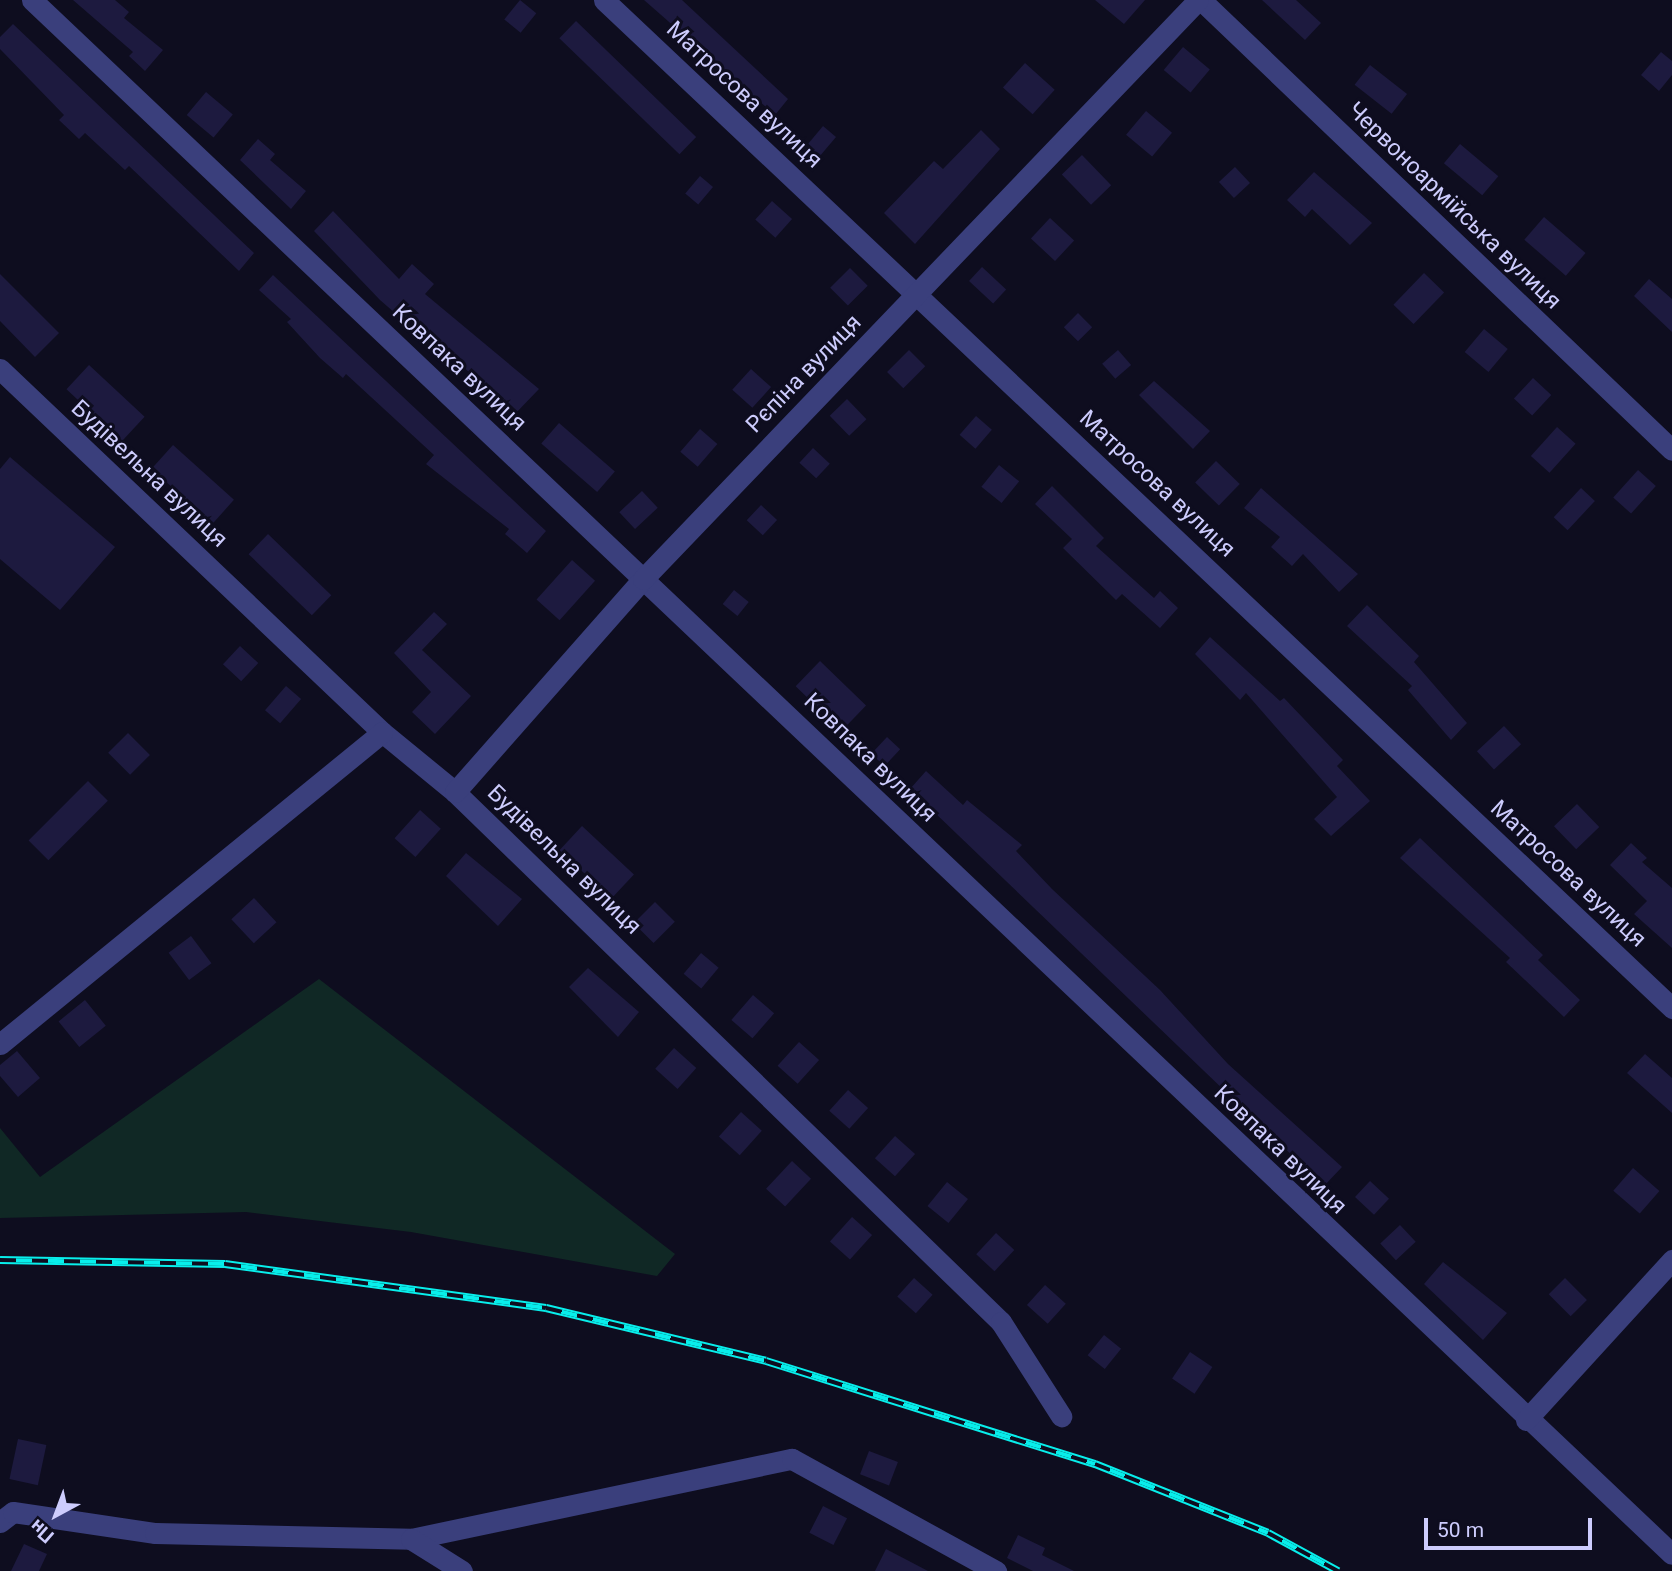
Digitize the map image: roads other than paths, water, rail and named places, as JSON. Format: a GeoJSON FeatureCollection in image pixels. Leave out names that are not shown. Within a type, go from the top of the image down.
{"type":"FeatureCollection","features":[{"type":"Feature","properties":{"kind":"street","name":"Ковпака вулиця"},"geometry":{"type":"LineString","coordinates":[[32,0],[1526,1420],[1672,1554]]}},
{"type":"Feature","properties":{"kind":"street","name":"Матросова вулиця"},"geometry":{"type":"LineString","coordinates":[[604,0],[1672,1009]]}},
{"type":"Feature","properties":{"kind":"street","name":"Рєпіна вулиця"},"geometry":{"type":"LineString","coordinates":[[455,792],[643,579],[1199,0]]}},
{"type":"Feature","properties":{"kind":"street","name":"Червоноармійська вулиця"},"geometry":{"type":"LineString","coordinates":[[1199,0],[1672,450]]}},
{"type":"Feature","properties":{"kind":"street","name":"Будівельна вулиця"},"geometry":{"type":"LineString","coordinates":[[0,369],[382,732],[455,792],[1001,1322],[1061,1416]]}},
{"type":"Feature","properties":{"kind":"street"},"geometry":{"type":"LineString","coordinates":[[0,1044],[382,732]]}},
{"type":"Feature","properties":{"kind":"street"},"geometry":{"type":"LineString","coordinates":[[1526,1420],[1672,1260]]}},
{"type":"Feature","properties":{"kind":"street"},"geometry":{"type":"LineString","coordinates":[[0,1522],[13,1512],[155,1532],[411,1539],[792,1460],[996,1571]]}},
{"type":"Feature","properties":{"kind":"street"},"geometry":{"type":"LineString","coordinates":[[411,1539],[462,1571]]}},
{"type":"Feature","properties":{"kind":"railway"},"geometry":{"type":"LineString","coordinates":[[0,1260],[225,1264],[546,1308],[766,1361],[1095,1464],[1268,1533],[1338,1571]]}}]}
